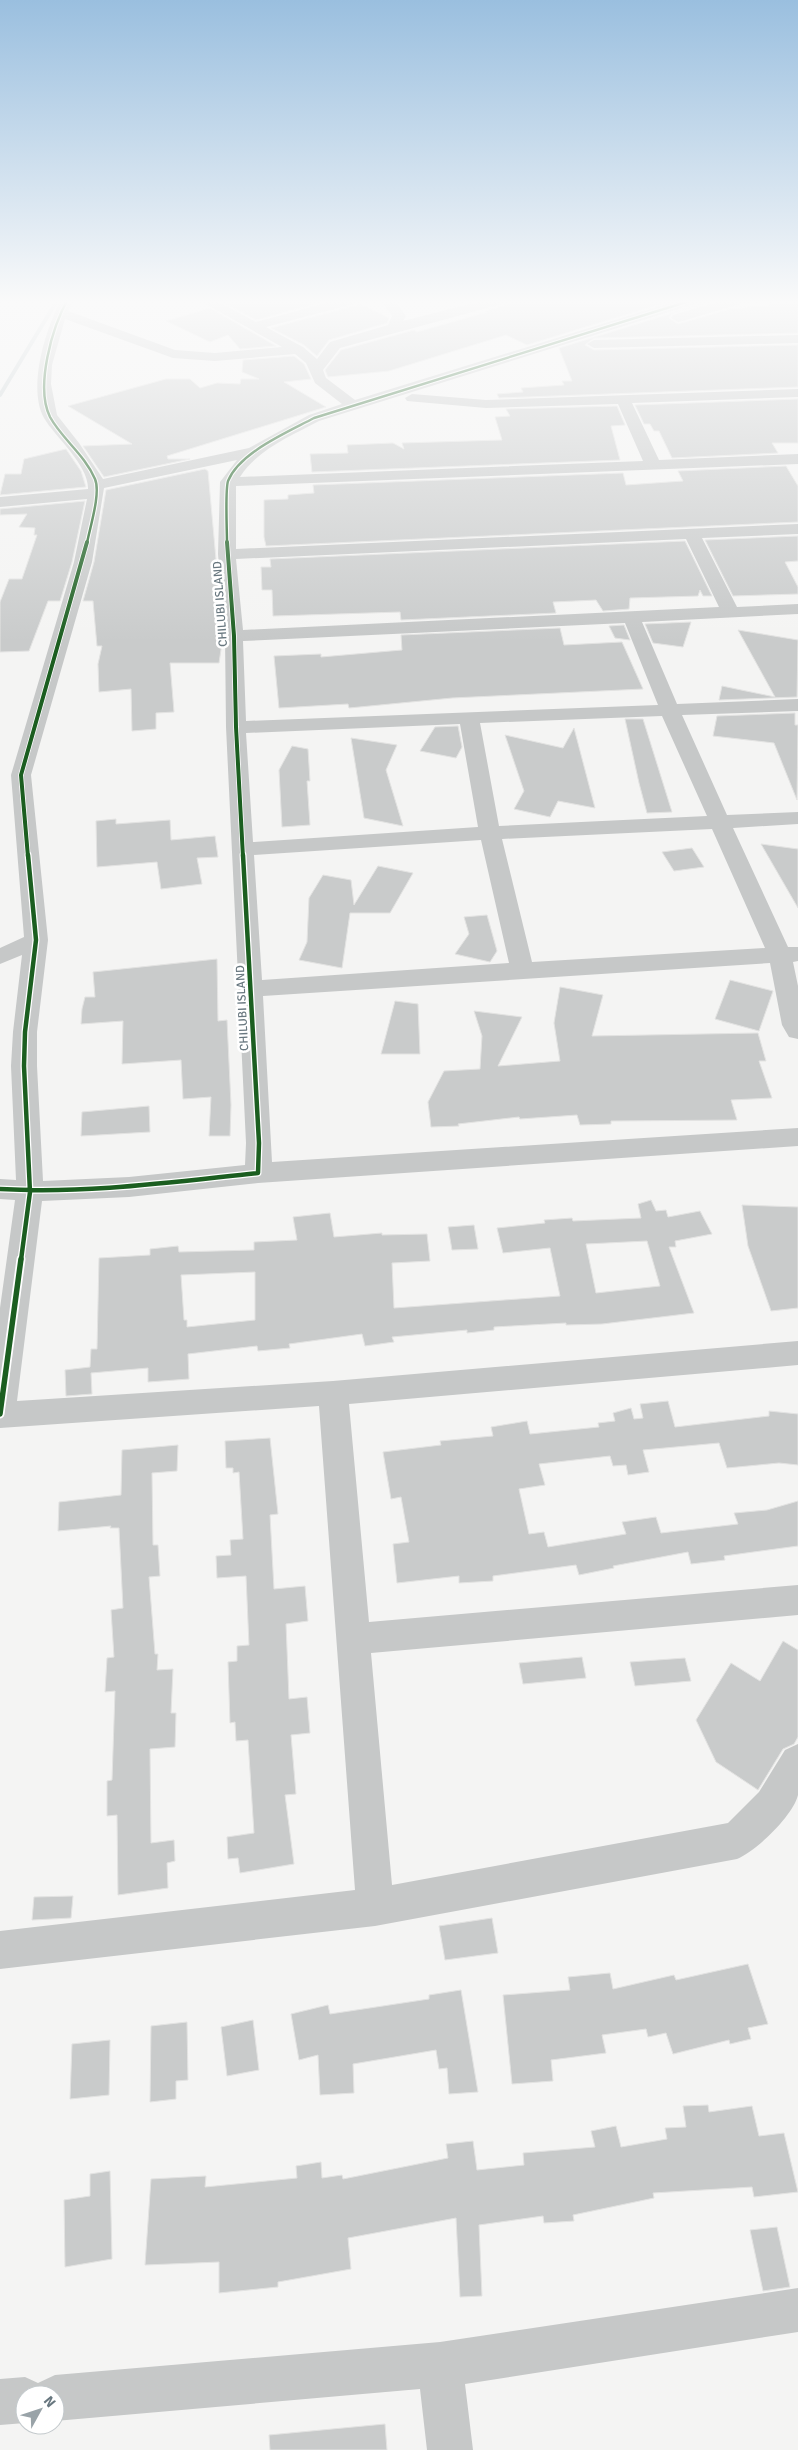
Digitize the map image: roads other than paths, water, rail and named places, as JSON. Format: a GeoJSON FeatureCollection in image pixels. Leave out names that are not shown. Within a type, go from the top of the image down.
{"type":"FeatureCollection","features":[{"type":"Feature","properties":{"kind":"street"},"geometry":{"type":"LineString","coordinates":[[50,413],[74,446],[95,479],[95,489],[83,562],[21,775],[36,940],[25,1032],[24,1066],[30,1192],[0,1415],[333,1393],[798,1353]]}},
{"type":"Feature","properties":{"kind":"street"},"geometry":{"type":"LineString","coordinates":[[228,482],[237,469],[254,452],[267,443],[300,428],[314,418],[328,413]]}},
{"type":"Feature","properties":{"kind":"street"},"geometry":{"type":"LineString","coordinates":[[300,428],[359,413]]}},
{"type":"Feature","properties":{"kind":"street"},"geometry":{"type":"LineString","coordinates":[[630,413],[653,465]]}},
{"type":"Feature","properties":{"kind":"street"},"geometry":{"type":"LineString","coordinates":[[0,502],[95,489],[254,452]]}},
{"type":"Feature","properties":{"kind":"street"},"geometry":{"type":"LineString","coordinates":[[228,482],[798,459]]}},
{"type":"Feature","properties":{"kind":"street","name":"CHILUBI ISLAND"},"geometry":{"type":"LineString","coordinates":[[228,482],[227,554],[234,636],[236,727],[259,1143],[258,1173]]}},
{"type":"Feature","properties":{"kind":"street"},"geometry":{"type":"LineString","coordinates":[[227,554],[798,529]]}},
{"type":"Feature","properties":{"kind":"street"},"geometry":{"type":"LineString","coordinates":[[692,534],[730,611]]}},
{"type":"Feature","properties":{"kind":"street"},"geometry":{"type":"LineString","coordinates":[[234,636],[798,609]]}},
{"type":"Feature","properties":{"kind":"street"},"geometry":{"type":"LineString","coordinates":[[631,616],[669,709],[722,822],[789,955],[794,1025],[798,1031]]}},
{"type":"Feature","properties":{"kind":"street"},"geometry":{"type":"LineString","coordinates":[[236,727],[798,705]]}},
{"type":"Feature","properties":{"kind":"street"},"geometry":{"type":"LineString","coordinates":[[469,717],[490,833],[522,970]]}},
{"type":"Feature","properties":{"kind":"street"},"geometry":{"type":"LineString","coordinates":[[244,849],[490,833],[798,818]]}},
{"type":"Feature","properties":{"kind":"street"},"geometry":{"type":"LineString","coordinates":[[0,958],[36,940]]}},
{"type":"Feature","properties":{"kind":"street"},"geometry":{"type":"LineString","coordinates":[[251,989],[522,970],[789,955]]}},
{"type":"Feature","properties":{"kind":"street"},"geometry":{"type":"LineString","coordinates":[[0,1188],[30,1192],[67,1191],[258,1173],[798,1137]]}},
{"type":"Feature","properties":{"kind":"street"},"geometry":{"type":"LineString","coordinates":[[333,1393],[375,1906]]}},
{"type":"Feature","properties":{"kind":"street"},"geometry":{"type":"LineString","coordinates":[[354,1639],[798,1600]]}},
{"type":"Feature","properties":{"kind":"street"},"geometry":{"type":"LineString","coordinates":[[0,1950],[375,1906],[737,1840],[772,1805],[798,1762]]}},
{"type":"Feature","properties":{"kind":"street"},"geometry":{"type":"LineString","coordinates":[[65,2397],[440,2365],[798,2310]]}},
{"type":"Feature","properties":{"kind":"street"},"geometry":{"type":"LineString","coordinates":[[440,2365],[450,2450]]}},
{"type":"Feature","properties":{"kind":"street"},"geometry":{"type":"LineString","coordinates":[[0,2402],[15,2401]]}}]}
